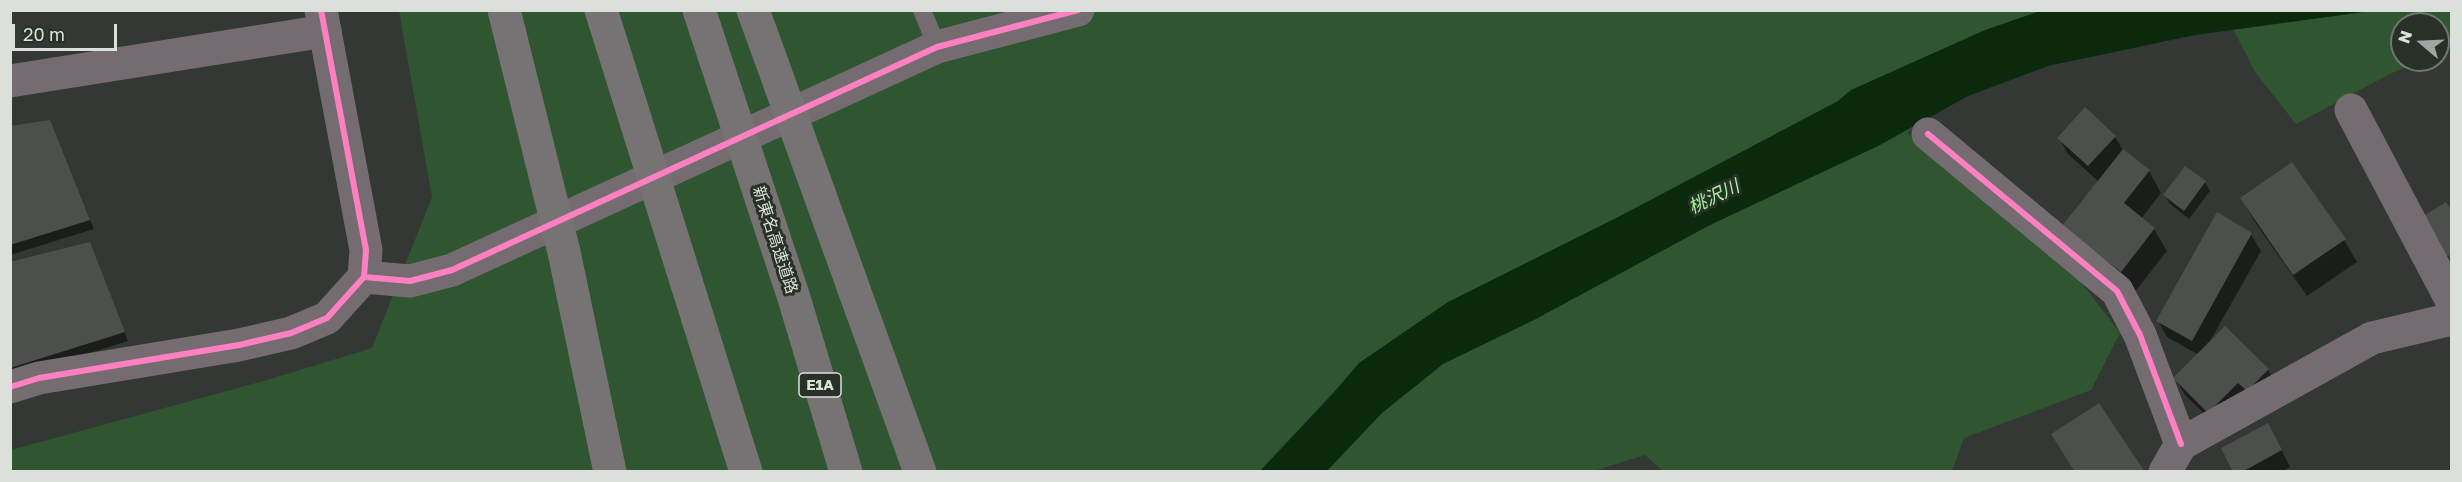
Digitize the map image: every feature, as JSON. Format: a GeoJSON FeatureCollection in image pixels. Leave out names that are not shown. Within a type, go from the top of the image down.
{"type":"FeatureCollection","features":[{"type":"Feature","properties":{"kind":"highway"},"geometry":{"type":"LineString","coordinates":[[504,10],[564,252],[610,471]]}},
{"type":"Feature","properties":{"kind":"highway"},"geometry":{"type":"LineString","coordinates":[[601,10],[746,471]]}},
{"type":"Feature","properties":{"kind":"highway","name":"新東名高速道路"},"geometry":{"type":"LineString","coordinates":[[699,10],[794,298],[846,471]]}},
{"type":"Feature","properties":{"kind":"highway"},"geometry":{"type":"LineString","coordinates":[[753,10],[920,471]]}},
{"type":"Feature","properties":{"kind":"street"},"geometry":{"type":"LineString","coordinates":[[364,277],[410,281],[452,270],[937,47],[1077,10]]}},
{"type":"Feature","properties":{"kind":"street"},"geometry":{"type":"LineString","coordinates":[[10,81],[323,21],[366,250],[364,277],[327,318],[291,333],[239,345],[39,378],[10,387]]}},
{"type":"Feature","properties":{"kind":"street"},"geometry":{"type":"LineString","coordinates":[[2351,110],[2451,301]]}},
{"type":"Feature","properties":{"kind":"street"},"geometry":{"type":"LineString","coordinates":[[1928,134],[2117,291],[2140,335],[2173,458],[2372,338],[2451,319]]}},
{"type":"Feature","properties":{"kind":"lane"},"geometry":{"type":"LineString","coordinates":[[922,10],[937,47]]}},
{"type":"Feature","properties":{"kind":"shaded area"},"geometry":{"type":"Polygon","coordinates":[[[399,11],[2042,11],[1907,133],[2051,243],[2120,333],[2091,390],[1964,438],[1952,471],[1663,471],[1645,455],[1590,472],[11,472],[11,450],[267,380],[372,348],[432,197],[399,11]]]}},
{"type":"Feature","properties":{"kind":"shaded area"},"geometry":{"type":"Polygon","coordinates":[[[2224,11],[2451,11],[2450,47],[2450,12],[2390,12],[2390,72],[2395,72],[2296,124],[2255,72],[2224,11]]]}},
{"type":"Feature","properties":{"kind":"water","name":"桃沢川"},"geometry":{"type":"Polygon","coordinates":[[[2043,10],[2371,11],[2195,35],[2048,66],[1968,96],[1878,146],[1710,225],[1534,320],[1443,364],[1382,413],[1327,471],[1259,472],[1359,363],[1448,302],[1622,215],[1838,101],[1851,90],[1985,30],[2043,10]]]}},
{"type":"Feature","properties":{"kind":"building"},"geometry":{"type":"Polygon","coordinates":[[[2085,107],[2116,136],[2088,166],[2057,138],[2085,107]]]}},
{"type":"Feature","properties":{"kind":"building"},"geometry":{"type":"Polygon","coordinates":[[[50,120],[90,220],[10,245],[10,126],[50,120]]]}},
{"type":"Feature","properties":{"kind":"building"},"geometry":{"type":"Polygon","coordinates":[[[2123,149],[2150,170],[2124,203],[2155,228],[2121,272],[2062,226],[2123,149]]]}},
{"type":"Feature","properties":{"kind":"building"},"geometry":{"type":"Polygon","coordinates":[[[2292,162],[2346,239],[2293,275],[2240,198],[2292,162]]]}},
{"type":"Feature","properties":{"kind":"building"},"geometry":{"type":"Polygon","coordinates":[[[2185,166],[2206,181],[2184,211],[2163,195],[2185,166]]]}},
{"type":"Feature","properties":{"kind":"building"},"geometry":{"type":"Polygon","coordinates":[[[2446,202],[2452,211],[2452,254],[2446,257],[2422,217],[2446,202]]]}},
{"type":"Feature","properties":{"kind":"building"},"geometry":{"type":"Polygon","coordinates":[[[2217,212],[2252,233],[2192,341],[2156,321],[2217,212]]]}},
{"type":"Feature","properties":{"kind":"building"},"geometry":{"type":"Polygon","coordinates":[[[90,242],[125,332],[10,368],[10,262],[90,242]]]}},
{"type":"Feature","properties":{"kind":"building"},"geometry":{"type":"Polygon","coordinates":[[[2225,326],[2269,369],[2247,391],[2238,383],[2208,413],[2173,378],[2225,326]]]}},
{"type":"Feature","properties":{"kind":"building"},"geometry":{"type":"Polygon","coordinates":[[[2099,403],[2145,472],[2075,472],[2051,434],[2099,403]]]}},
{"type":"Feature","properties":{"kind":"building"},"geometry":{"type":"Polygon","coordinates":[[[2268,423],[2282,450],[2242,472],[2233,472],[2221,448],[2268,423]]]}},
{"type":"Feature","properties":{"kind":"cycle path"},"geometry":{"type":"LineString","coordinates":[[10,387],[39,378],[239,345],[291,333],[327,318],[364,277],[366,250],[321,10]]}},
{"type":"Feature","properties":{"kind":"cycle path"},"geometry":{"type":"LineString","coordinates":[[364,277],[410,281],[452,270],[937,47],[1078,10]]}},
{"type":"Feature","properties":{"kind":"cycle path"},"geometry":{"type":"LineString","coordinates":[[1928,134],[2117,291],[2140,335],[2181,444]]}}]}
